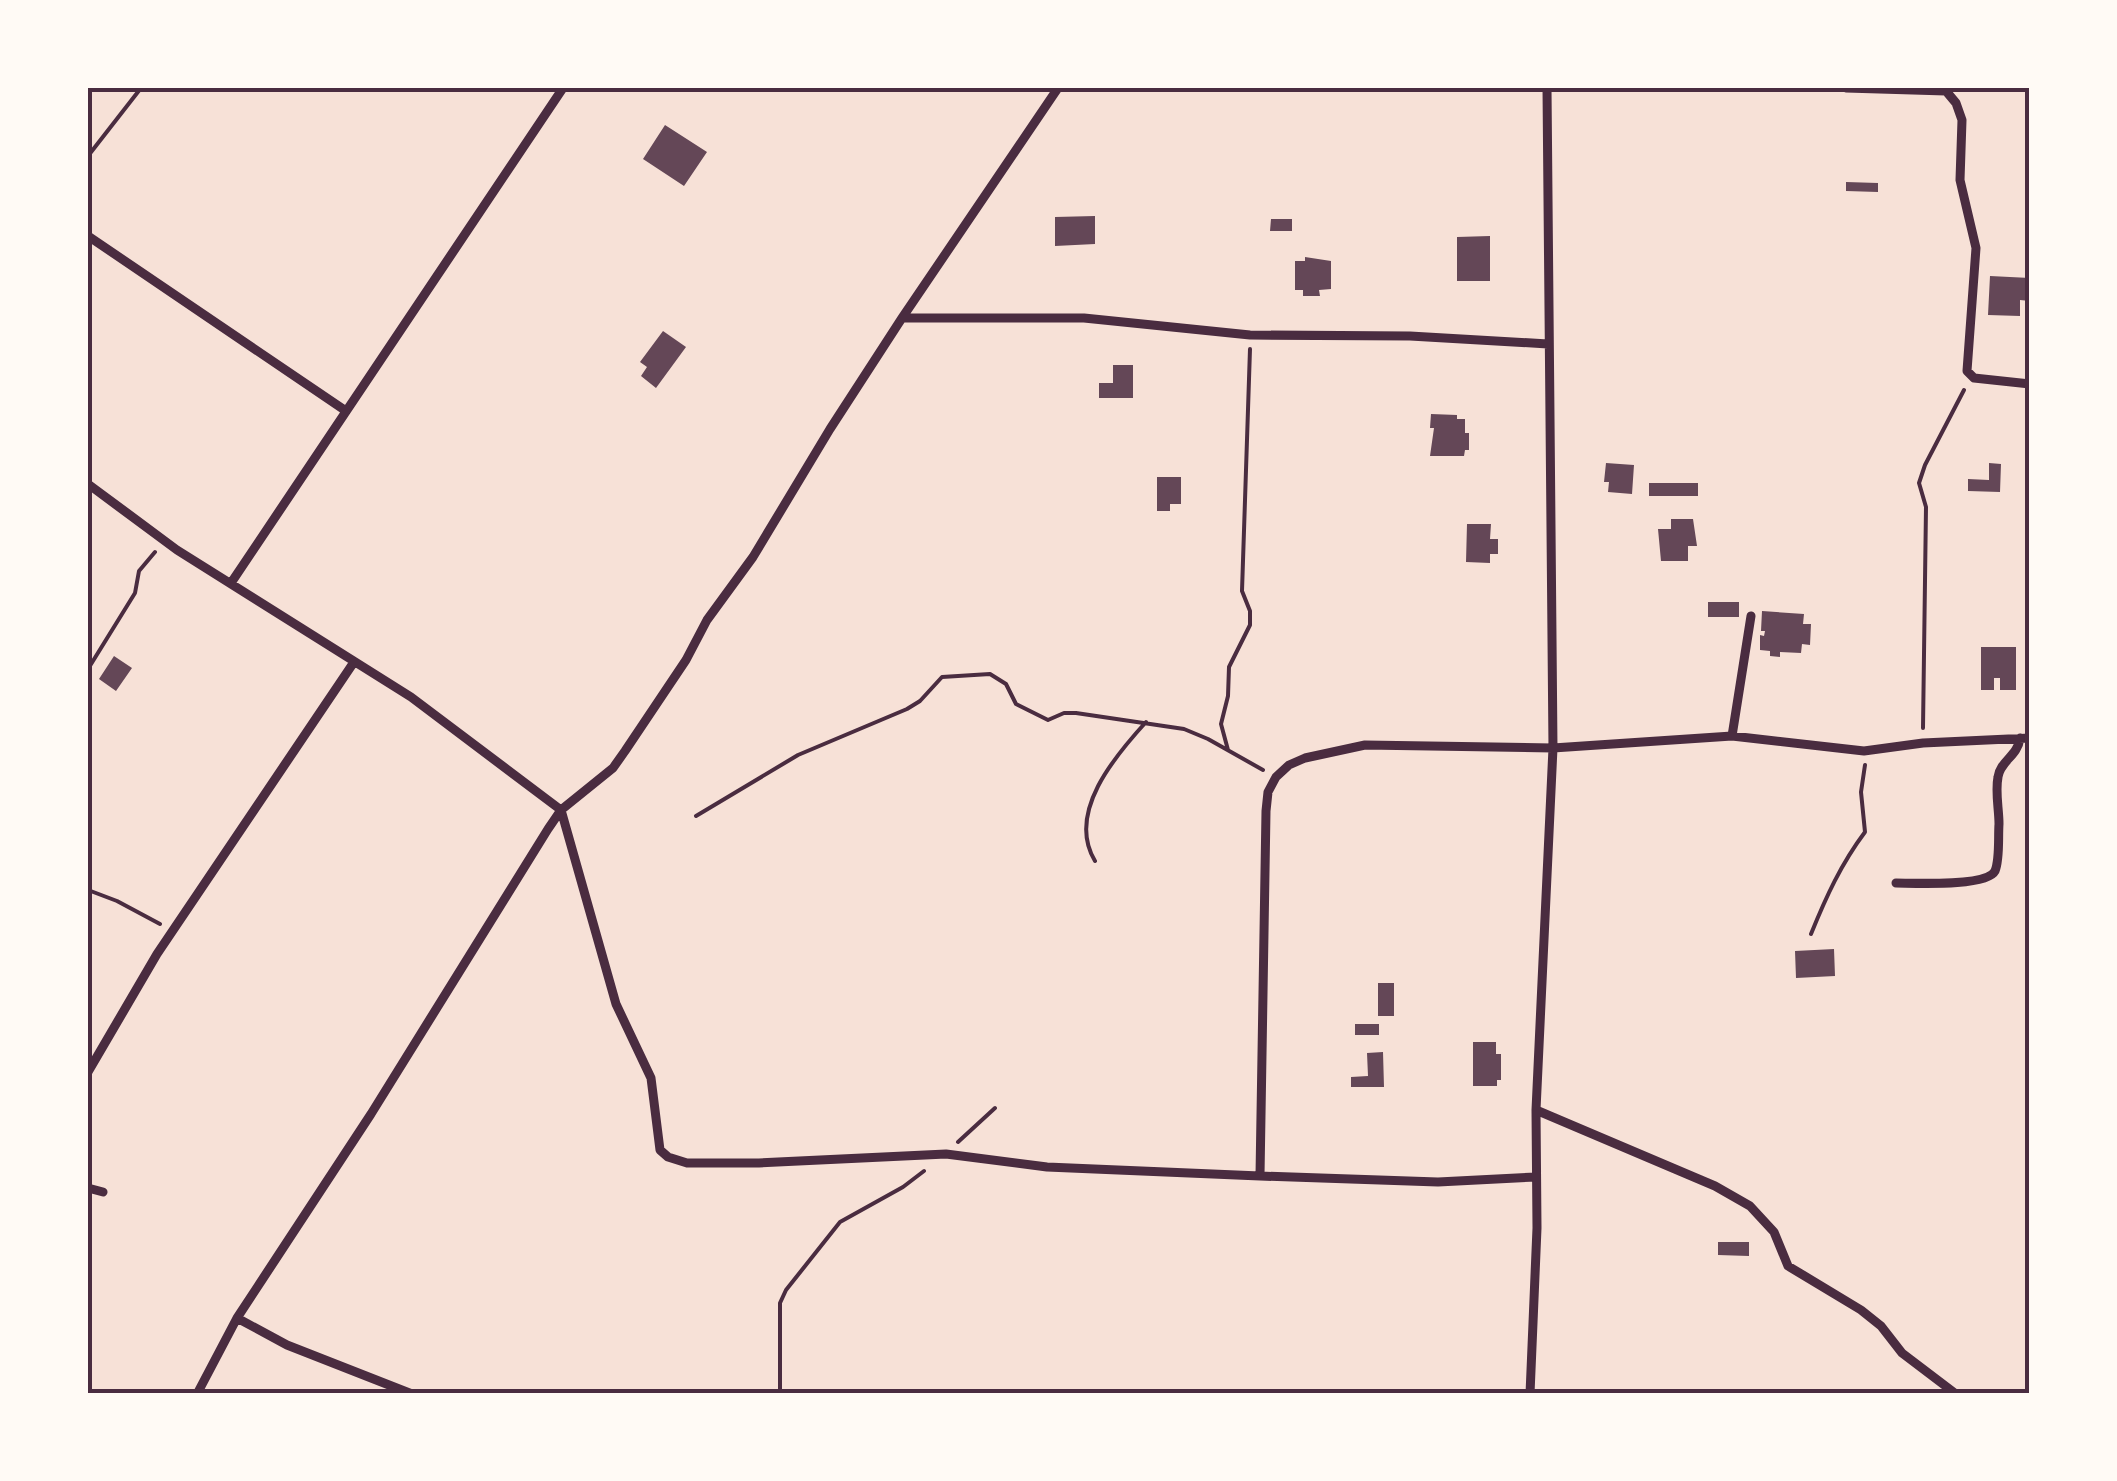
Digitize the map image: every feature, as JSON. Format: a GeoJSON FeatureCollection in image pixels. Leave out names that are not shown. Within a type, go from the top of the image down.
{"type":"FeatureCollection","features":[{"type":"Feature","properties":{"kind":"street"},"geometry":{"type":"LineString","coordinates":[[231,583],[563,88]]}},
{"type":"Feature","properties":{"kind":"street"},"geometry":{"type":"LineString","coordinates":[[197,1394],[237,1318],[371,1114],[561,810],[613,768],[686,660],[707,620],[753,558],[902,318],[1058,88]]}},
{"type":"Feature","properties":{"kind":"street"},"geometry":{"type":"LineString","coordinates":[[1530,1394],[1537,1228],[1536,1110],[1552,748],[1547,88]]}},
{"type":"Feature","properties":{"kind":"street"},"geometry":{"type":"LineString","coordinates":[[1846,88],[1948,89],[1962,120],[1960,180],[1976,248],[1966,367],[1969,376],[2030,384]]}},
{"type":"Feature","properties":{"kind":"street"},"geometry":{"type":"LineString","coordinates":[[88,236],[346,411]]}},
{"type":"Feature","properties":{"kind":"street"},"geometry":{"type":"LineString","coordinates":[[902,318],[1084,318],[1250,335],[1410,336],[1548,344]]}},
{"type":"Feature","properties":{"kind":"street"},"geometry":{"type":"LineString","coordinates":[[88,484],[165,541],[411,697],[561,810],[616,1004],[648,1069],[663,1154],[687,1163],[946,1154],[1047,1167],[1260,1176],[1438,1182],[1536,1177]]}},
{"type":"Feature","properties":{"kind":"street"},"geometry":{"type":"LineString","coordinates":[[1732,736],[1751,616]]}},
{"type":"Feature","properties":{"kind":"street"},"geometry":{"type":"LineString","coordinates":[[88,1072],[172,932],[354,662]]}},
{"type":"Feature","properties":{"kind":"street"},"geometry":{"type":"LineString","coordinates":[[1260,1176],[1266,811],[1268,792],[1288,765],[1365,745],[1552,748],[1732,736],[1864,751],[1923,743],[2025,738]]}},
{"type":"Feature","properties":{"kind":"street"},"geometry":{"type":"LineString","coordinates":[[1896,883],[1975,881],[1995,872],[1998,778],[2025,738]]}},
{"type":"Feature","properties":{"kind":"street"},"geometry":{"type":"LineString","coordinates":[[1536,1110],[1715,1186],[1750,1206],[1774,1232],[1788,1266],[1861,1310],[1882,1326],[1902,1353],[1956,1394]]}},
{"type":"Feature","properties":{"kind":"street"},"geometry":{"type":"LineString","coordinates":[[88,1188],[103,1192]]}},
{"type":"Feature","properties":{"kind":"street"},"geometry":{"type":"LineString","coordinates":[[237,1318],[287,1345],[412,1394]]}},
{"type":"Feature","properties":{"kind":"path"},"geometry":{"type":"LineString","coordinates":[[88,156],[141,88]]}},
{"type":"Feature","properties":{"kind":"path"},"geometry":{"type":"LineString","coordinates":[[1228,750],[1221,724],[1230,667],[1250,625],[1242,581],[1250,335]]}},
{"type":"Feature","properties":{"kind":"path"},"geometry":{"type":"LineString","coordinates":[[1923,743],[1926,524],[1920,484],[1937,438],[1969,376]]}},
{"type":"Feature","properties":{"kind":"path"},"geometry":{"type":"LineString","coordinates":[[88,669],[135,593],[140,572],[165,541]]}},
{"type":"Feature","properties":{"kind":"path"},"geometry":{"type":"LineString","coordinates":[[696,816],[798,755],[907,709],[942,677],[955,674],[990,674],[999,678],[1016,704],[1050,720],[1068,713],[1184,729],[1276,777]]}},
{"type":"Feature","properties":{"kind":"path"},"geometry":{"type":"LineString","coordinates":[[1095,862],[1087,844],[1093,795],[1146,722]]}},
{"type":"Feature","properties":{"kind":"path"},"geometry":{"type":"LineString","coordinates":[[1811,934],[1832,882],[1866,832],[1861,792],[1864,751]]}},
{"type":"Feature","properties":{"kind":"path"},"geometry":{"type":"LineString","coordinates":[[88,890],[140,912],[172,932]]}},
{"type":"Feature","properties":{"kind":"path"},"geometry":{"type":"LineString","coordinates":[[780,1394],[780,1303],[786,1290],[840,1222],[903,1188],[994,1108]]}},
{"type":"Feature","properties":{"kind":"building"},"geometry":{"type":"Polygon","coordinates":[[[665,125],[707,152],[684,186],[643,159],[665,125]]]}},
{"type":"Feature","properties":{"kind":"building"},"geometry":{"type":"Polygon","coordinates":[[[1846,182],[1878,183],[1878,192],[1846,191],[1846,182]]]}},
{"type":"Feature","properties":{"kind":"building"},"geometry":{"type":"Polygon","coordinates":[[[1095,216],[1095,244],[1055,246],[1055,217],[1095,216]]]}},
{"type":"Feature","properties":{"kind":"building"},"geometry":{"type":"Polygon","coordinates":[[[1271,219],[1292,219],[1292,231],[1270,231],[1271,219]]]}},
{"type":"Feature","properties":{"kind":"building"},"geometry":{"type":"Polygon","coordinates":[[[1490,236],[1490,281],[1457,281],[1457,237],[1490,236]]]}},
{"type":"Feature","properties":{"kind":"building"},"geometry":{"type":"Polygon","coordinates":[[[1305,257],[1331,261],[1331,289],[1319,290],[1320,296],[1303,296],[1303,290],[1295,290],[1295,261],[1305,261],[1305,257]]]}},
{"type":"Feature","properties":{"kind":"building"},"geometry":{"type":"Polygon","coordinates":[[[1990,276],[2030,278],[2030,301],[2020,300],[2020,316],[1988,315],[1990,276]]]}},
{"type":"Feature","properties":{"kind":"building"},"geometry":{"type":"Polygon","coordinates":[[[663,331],[686,347],[656,388],[641,376],[647,367],[640,362],[663,331]]]}},
{"type":"Feature","properties":{"kind":"building"},"geometry":{"type":"Polygon","coordinates":[[[1113,365],[1133,365],[1133,398],[1099,398],[1099,383],[1113,383],[1113,365]]]}},
{"type":"Feature","properties":{"kind":"building"},"geometry":{"type":"Polygon","coordinates":[[[1431,414],[1465,419],[1469,450],[1465,450],[1464,456],[1430,456],[1434,428],[1430,428],[1431,414]]]}},
{"type":"Feature","properties":{"kind":"building"},"geometry":{"type":"Polygon","coordinates":[[[1606,463],[1634,465],[1632,494],[1608,492],[1609,482],[1604,482],[1606,463]]]}},
{"type":"Feature","properties":{"kind":"building"},"geometry":{"type":"Polygon","coordinates":[[[1989,463],[2001,464],[2000,492],[1968,491],[1968,479],[1989,480],[1989,463]]]}},
{"type":"Feature","properties":{"kind":"building"},"geometry":{"type":"Polygon","coordinates":[[[1157,477],[1181,477],[1181,504],[1170,504],[1170,511],[1157,511],[1157,477]]]}},
{"type":"Feature","properties":{"kind":"building"},"geometry":{"type":"Polygon","coordinates":[[[1649,483],[1698,483],[1698,496],[1649,496],[1649,483]]]}},
{"type":"Feature","properties":{"kind":"building"},"geometry":{"type":"Polygon","coordinates":[[[1671,519],[1693,519],[1697,546],[1688,546],[1688,561],[1661,561],[1658,529],[1671,529],[1671,519]]]}},
{"type":"Feature","properties":{"kind":"building"},"geometry":{"type":"Polygon","coordinates":[[[1467,524],[1491,524],[1490,539],[1498,539],[1498,554],[1490,554],[1490,563],[1466,562],[1467,524]]]}},
{"type":"Feature","properties":{"kind":"building"},"geometry":{"type":"Polygon","coordinates":[[[1708,602],[1739,602],[1739,617],[1708,617],[1708,602]]]}},
{"type":"Feature","properties":{"kind":"building"},"geometry":{"type":"Polygon","coordinates":[[[1762,611],[1804,614],[1803,624],[1811,624],[1810,645],[1802,644],[1801,653],[1780,652],[1780,657],[1760,650],[1760,635],[1764,636],[1765,631],[1761,631],[1762,611]]]}},
{"type":"Feature","properties":{"kind":"building"},"geometry":{"type":"Polygon","coordinates":[[[1981,647],[2016,647],[2016,690],[2000,690],[2000,678],[1994,678],[1994,690],[1981,690],[1981,647]]]}},
{"type":"Feature","properties":{"kind":"building"},"geometry":{"type":"Polygon","coordinates":[[[114,656],[132,668],[116,691],[99,679],[114,656]]]}},
{"type":"Feature","properties":{"kind":"building"},"geometry":{"type":"Polygon","coordinates":[[[1834,949],[1835,976],[1796,978],[1795,951],[1834,949]]]}},
{"type":"Feature","properties":{"kind":"building"},"geometry":{"type":"Polygon","coordinates":[[[1378,983],[1394,983],[1394,1016],[1378,1016],[1378,983]]]}},
{"type":"Feature","properties":{"kind":"building"},"geometry":{"type":"Polygon","coordinates":[[[1355,1024],[1379,1024],[1379,1035],[1355,1035],[1355,1024]]]}},
{"type":"Feature","properties":{"kind":"building"},"geometry":{"type":"Polygon","coordinates":[[[1473,1042],[1496,1042],[1496,1054],[1501,1054],[1501,1080],[1497,1080],[1497,1086],[1473,1086],[1473,1042]]]}},
{"type":"Feature","properties":{"kind":"building"},"geometry":{"type":"Polygon","coordinates":[[[1383,1052],[1384,1087],[1351,1087],[1351,1077],[1368,1076],[1367,1053],[1383,1052]]]}},
{"type":"Feature","properties":{"kind":"building"},"geometry":{"type":"Polygon","coordinates":[[[1718,1242],[1749,1242],[1749,1256],[1718,1255],[1718,1242]]]}}]}
